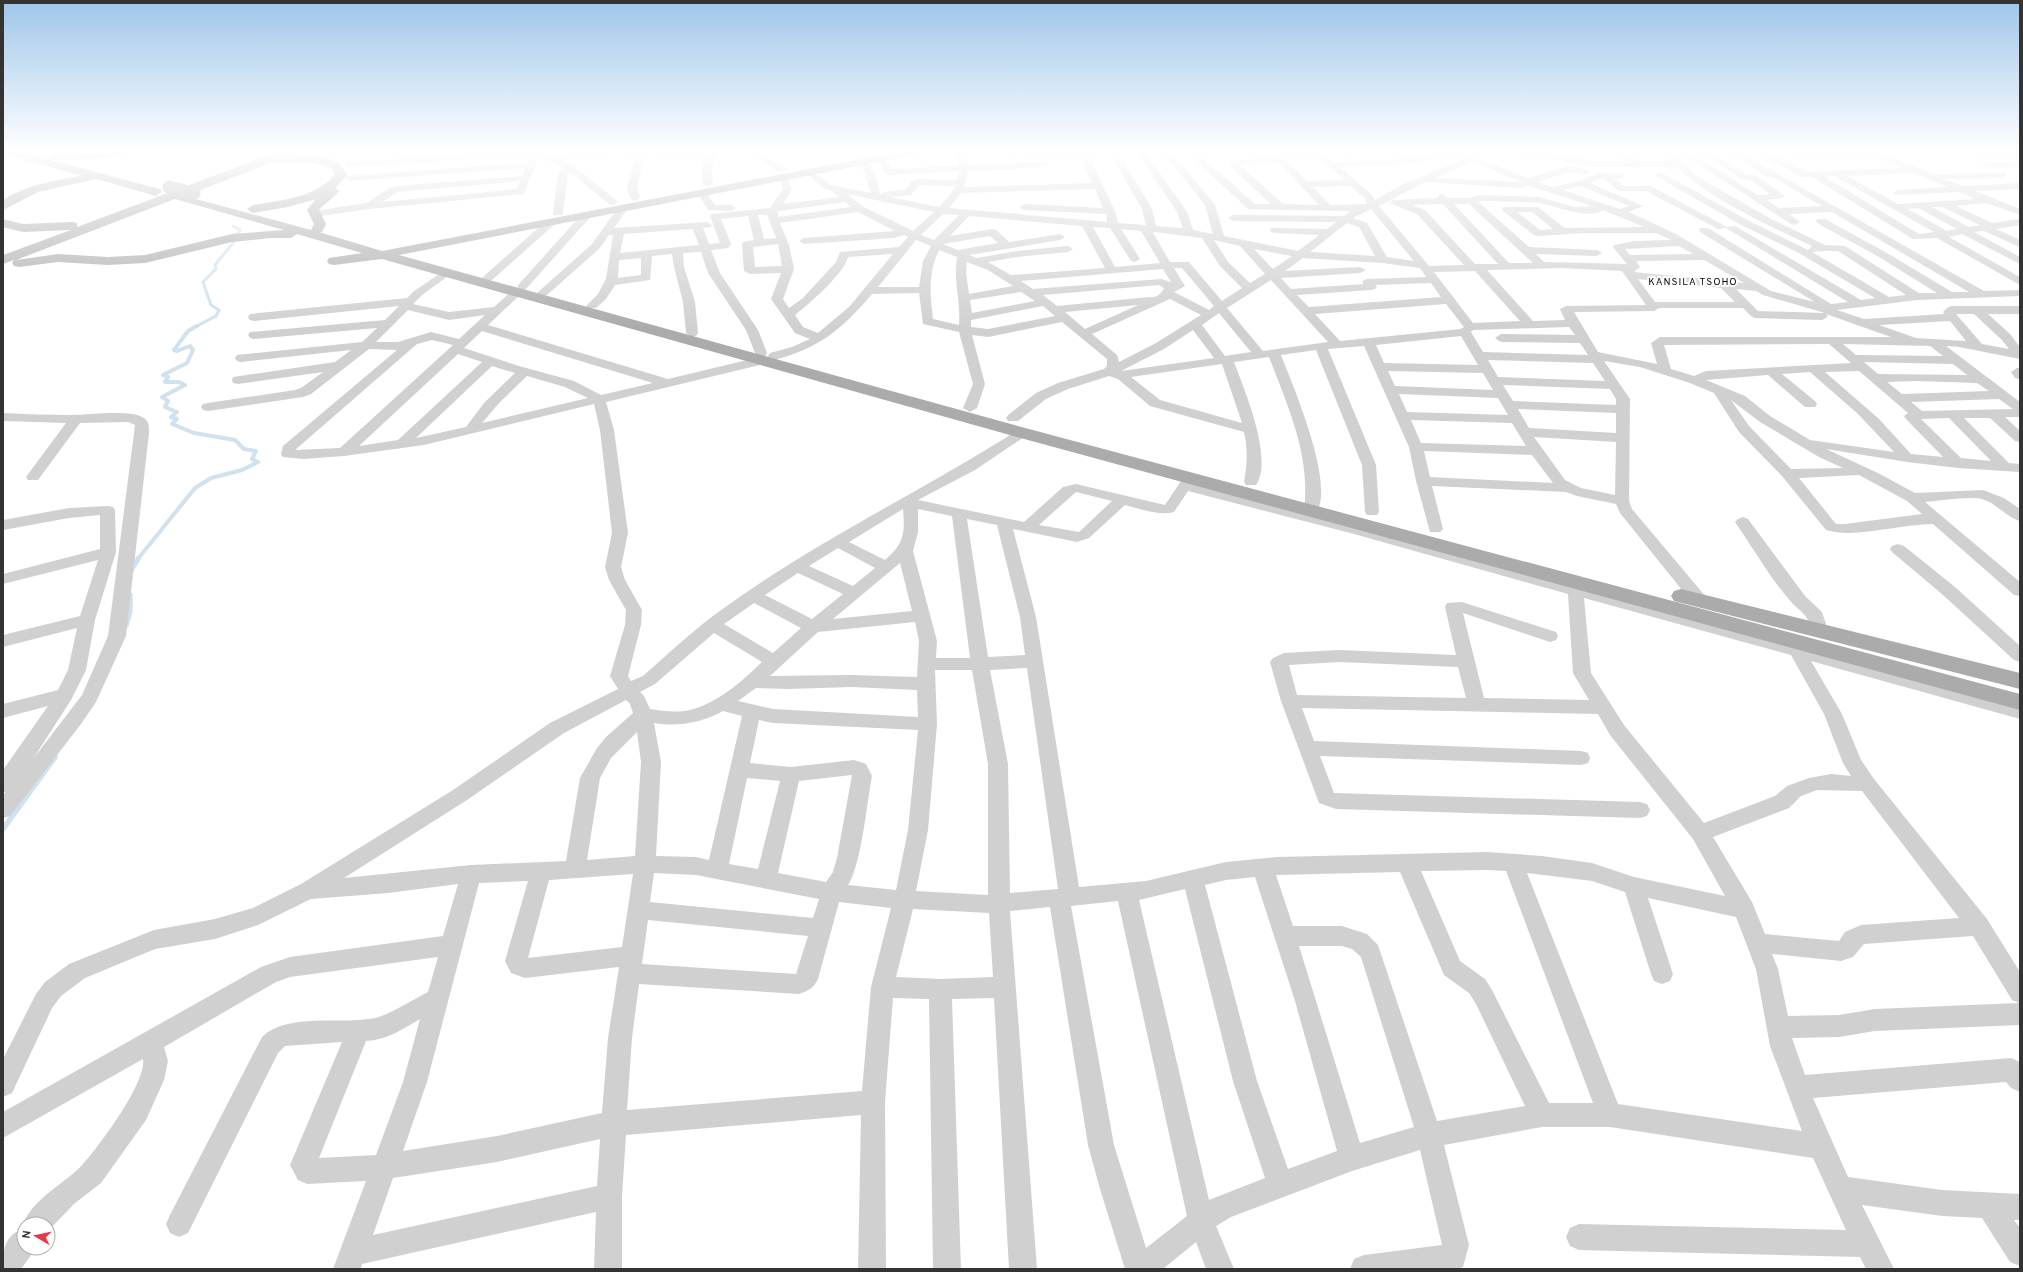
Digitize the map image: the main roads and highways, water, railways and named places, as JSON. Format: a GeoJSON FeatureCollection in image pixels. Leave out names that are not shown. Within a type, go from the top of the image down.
{"type":"FeatureCollection","features":[{"type":"Feature","properties":{"kind":"main road"},"geometry":{"type":"LineString","coordinates":[[3,260],[129,209]]}},
{"type":"Feature","properties":{"kind":"main road"},"geometry":{"type":"LineString","coordinates":[[214,209],[239,218],[312,231],[447,272],[766,356],[1018,426],[1251,482],[1313,504],[1575,587],[1794,645],[2020,702]]}},
{"type":"Feature","properties":{"kind":"main road"},"geometry":{"type":"LineString","coordinates":[[223,209],[239,218]]}},
{"type":"Feature","properties":{"kind":"main road"},"geometry":{"type":"LineString","coordinates":[[96,222],[82,236],[83,246],[93,252],[113,255],[157,252],[205,239],[239,218],[267,209]]}},
{"type":"Feature","properties":{"kind":"main road"},"geometry":{"type":"LineString","coordinates":[[3,267],[38,260],[58,258],[108,261],[145,259],[232,238],[259,234],[312,231],[320,224],[314,214],[314,209]]}},
{"type":"Feature","properties":{"kind":"main road"},"geometry":{"type":"LineString","coordinates":[[381,252],[597,209]]}},
{"type":"Feature","properties":{"kind":"main road"},"geometry":{"type":"LineString","coordinates":[[554,218],[587,215],[604,209]]}},
{"type":"Feature","properties":{"kind":"main road"},"geometry":{"type":"LineString","coordinates":[[3,223],[23,228],[42,229],[96,222]]}},
{"type":"Feature","properties":{"kind":"main road"},"geometry":{"type":"LineString","coordinates":[[3,254],[96,222]]}},
{"type":"Feature","properties":{"kind":"main road"},"geometry":{"type":"LineString","coordinates":[[381,252],[488,278],[519,290],[543,293],[692,333],[766,356],[970,408],[1018,426],[1187,482],[1313,504],[1372,512],[1700,601],[1814,628],[2020,681]]}},
{"type":"Feature","properties":{"kind":"waterway"},"geometry":{"type":"LineString","coordinates":[[195,327],[216,316],[219,310],[211,305],[203,282],[216,269],[215,265],[233,243],[240,230],[233,226]]}},
{"type":"Feature","properties":{"kind":"waterway"},"geometry":{"type":"LineString","coordinates":[[137,560],[195,488],[211,478],[242,470],[258,462],[252,459],[256,451],[244,449],[235,440],[194,433],[172,424],[177,419],[171,417],[177,412],[165,407],[168,401],[162,397],[185,385],[179,382],[165,382],[168,377],[163,375],[187,363],[193,350],[190,346],[177,351],[174,350],[188,331],[197,326]]}},
{"type":"Feature","properties":{"kind":"waterway"},"geometry":{"type":"LineString","coordinates":[[131,570],[138,559]]}},
{"type":"Feature","properties":{"kind":"waterway"},"geometry":{"type":"LineString","coordinates":[[126,625],[130,611],[130,595]]}},
{"type":"Feature","properties":{"kind":"waterway"},"geometry":{"type":"LineString","coordinates":[[3,829],[55,757]]}},
{"type":"Feature","properties":{"kind":"district","name":"KANSILA TSOHO"},"geometry":{"type":"Point","coordinates":[1693,281]}}]}
